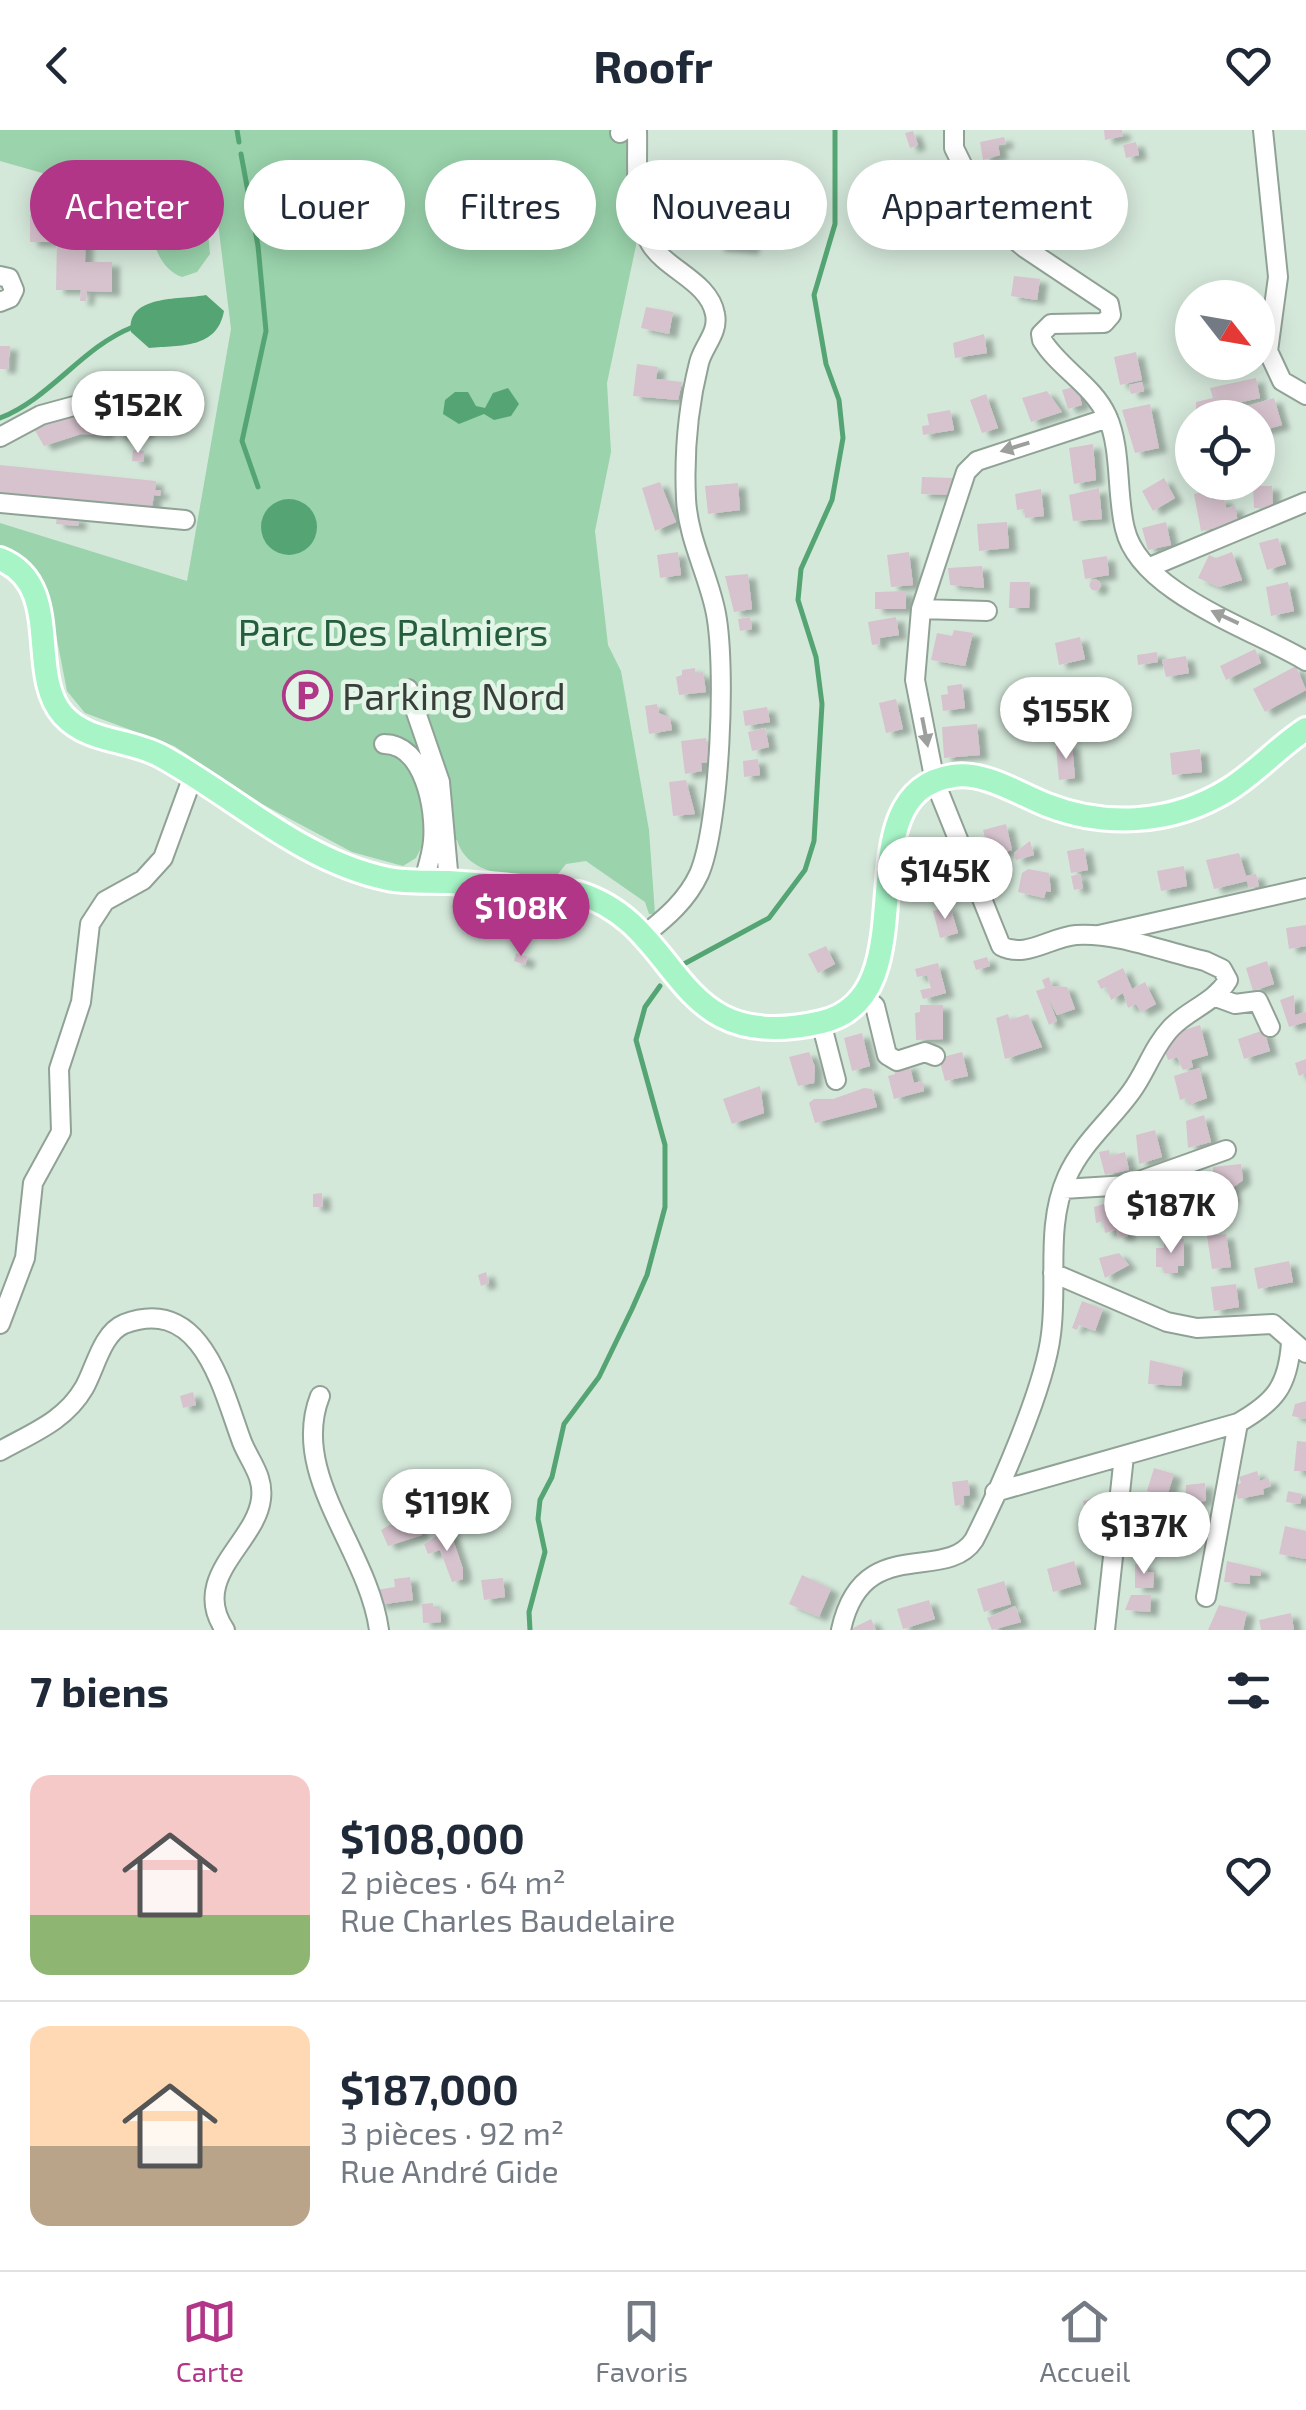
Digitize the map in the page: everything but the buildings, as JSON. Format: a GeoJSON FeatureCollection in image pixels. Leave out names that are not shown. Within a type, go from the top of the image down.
{"type":"FeatureCollection","features":[{"type":"Feature","properties":{"kind":"main road"},"geometry":{"type":"LineString","coordinates":[[0,560],[20,573],[35,598],[50,688],[63,714],[90,734],[156,754],[289,839],[327,858],[390,880],[578,893],[619,912],[644,935],[704,1008],[734,1022],[770,1026],[821,1022],[839,1016],[862,996],[878,962],[896,824],[915,795],[935,782],[953,776],[973,776],[1081,818],[1114,822],[1157,816],[1229,790],[1306,730]]}},
{"type":"Feature","properties":{"kind":"street"},"geometry":{"type":"LineString","coordinates":[[954,130],[954,148],[988,218],[1025,248],[1109,304],[1111,315],[1104,322],[1051,324],[1042,334],[1046,347],[1099,401],[1108,418],[1128,540],[1171,592],[1306,661]]}},
{"type":"Feature","properties":{"kind":"street"},"geometry":{"type":"LineString","coordinates":[[1263,130],[1278,277],[1268,351],[1282,381],[1306,394]]}},
{"type":"Feature","properties":{"kind":"street"},"geometry":{"type":"LineString","coordinates":[[627,131],[647,238],[668,264],[704,293],[715,312],[714,334],[701,356],[688,420],[686,500],[715,608],[722,705],[707,850],[685,898],[644,935]]}},
{"type":"Feature","properties":{"kind":"street"},"geometry":{"type":"LineString","coordinates":[[0,276],[9,278],[14,290],[10,298],[0,302]]}},
{"type":"Feature","properties":{"kind":"street"},"geometry":{"type":"LineString","coordinates":[[0,437],[41,415],[74,406],[139,403]]}},
{"type":"Feature","properties":{"kind":"street"},"geometry":{"type":"LineString","coordinates":[[841,1630],[852,1602],[873,1578],[905,1562],[940,1560],[964,1553],[995,1492],[1046,1359],[1062,1188],[1082,1149],[1130,1094],[1163,1037],[1184,1016],[1216,997],[1229,976],[1214,964],[1094,936],[1074,935],[1023,950],[1001,946],[935,782],[915,680],[922,608],[966,472],[977,461],[1108,418]]}},
{"type":"Feature","properties":{"kind":"street"},"geometry":{"type":"LineString","coordinates":[[1150,567],[1306,502]]}},
{"type":"Feature","properties":{"kind":"street"},"geometry":{"type":"LineString","coordinates":[[0,503],[186,520]]}},
{"type":"Feature","properties":{"kind":"street"},"geometry":{"type":"LineString","coordinates":[[922,608],[987,611]]}},
{"type":"Feature","properties":{"kind":"street"},"geometry":{"type":"LineString","coordinates":[[408,688],[440,782],[448,882]]}},
{"type":"Feature","properties":{"kind":"street"},"geometry":{"type":"LineString","coordinates":[[384,744],[405,749],[416,761],[428,794],[433,841],[424,881]]}},
{"type":"Feature","properties":{"kind":"street"},"geometry":{"type":"LineString","coordinates":[[0,1324],[25,1258],[33,1183],[60,1132],[60,1070],[81,1002],[90,924],[105,902],[142,880],[163,858],[177,830],[193,776]]}},
{"type":"Feature","properties":{"kind":"street"},"geometry":{"type":"LineString","coordinates":[[1094,936],[1306,888]]}},
{"type":"Feature","properties":{"kind":"street"},"geometry":{"type":"LineString","coordinates":[[862,996],[875,1006],[886,1055],[897,1061],[925,1052],[935,1056]]}},
{"type":"Feature","properties":{"kind":"street"},"geometry":{"type":"LineString","coordinates":[[1216,997],[1235,1004],[1258,1001],[1270,1027]]}},
{"type":"Feature","properties":{"kind":"street"},"geometry":{"type":"LineString","coordinates":[[821,1022],[836,1080]]}},
{"type":"Feature","properties":{"kind":"street"},"geometry":{"type":"LineString","coordinates":[[1062,1188],[1128,1186],[1226,1150]]}},
{"type":"Feature","properties":{"kind":"street"},"geometry":{"type":"LineString","coordinates":[[995,1492],[1238,1423],[1266,1407],[1282,1390],[1299,1348],[1281,1329],[1264,1322],[1196,1328],[1167,1322],[1054,1274]]}},
{"type":"Feature","properties":{"kind":"street"},"geometry":{"type":"LineString","coordinates":[[0,1450],[44,1428],[72,1406],[109,1338],[123,1324],[150,1320],[176,1326],[190,1335],[214,1363],[261,1482],[258,1514],[220,1577],[216,1611],[226,1630]]}},
{"type":"Feature","properties":{"kind":"street"},"geometry":{"type":"LineString","coordinates":[[320,1396],[313,1414],[314,1465],[367,1576],[379,1630]]}},
{"type":"Feature","properties":{"kind":"street"},"geometry":{"type":"LineString","coordinates":[[1206,1597],[1238,1423]]}},
{"type":"Feature","properties":{"kind":"street"},"geometry":{"type":"LineString","coordinates":[[1104,1630],[1124,1456]]}},
{"type":"Feature","properties":{"kind":"green space","name":"Parc Des Palmiers"},"geometry":{"type":"Polygon","coordinates":[[[0,130],[630,130],[632,160],[616,160],[616,250],[635,250],[607,383],[611,452],[595,531],[608,645],[621,671],[649,830],[655,914],[649,914],[645,902],[586,861],[566,864],[555,878],[484,869],[463,853],[457,840],[424,842],[416,858],[403,866],[352,852],[262,804],[174,746],[85,713],[67,691],[49,599],[27,567],[0,547],[0,523],[187,581],[231,329],[221,250],[224,160],[30,160],[30,170],[0,161],[0,130]]]}},
{"type":"Feature","properties":{"kind":"green space"},"geometry":{"type":"Polygon","coordinates":[[[157,250],[210,250],[197,272],[182,277],[163,262],[157,250]]]}},
{"type":"Feature","properties":{"kind":"shaded area"},"geometry":{"type":"Polygon","coordinates":[[[206,295],[224,311],[220,323],[206,339],[149,348],[131,332],[137,311],[146,305],[206,295]]]}},
{"type":"Feature","properties":{"kind":"shaded area"},"geometry":{"type":"Polygon","coordinates":[[[508,388],[519,404],[511,416],[494,420],[484,414],[459,424],[443,414],[445,400],[455,392],[468,392],[476,406],[485,408],[493,393],[508,388]]]}},
{"type":"Feature","properties":{"kind":"shaded area"},"geometry":{"type":"Polygon","coordinates":[[[289,499],[309,507],[317,527],[309,547],[289,555],[269,547],[261,527],[269,507],[289,499]]]}},
{"type":"Feature","properties":{"kind":"waterway"},"geometry":{"type":"LineString","coordinates":[[237,130],[239,142]]}},
{"type":"Feature","properties":{"kind":"waterway"},"geometry":{"type":"LineString","coordinates":[[682,965],[769,918],[805,870],[814,841],[822,704],[816,657],[798,600],[801,569],[832,500],[843,438],[839,400],[826,364],[814,295],[835,224],[835,130]]}},
{"type":"Feature","properties":{"kind":"waterway"},"geometry":{"type":"LineString","coordinates":[[241,154],[258,246],[266,331],[242,441],[258,487]]}},
{"type":"Feature","properties":{"kind":"waterway"},"geometry":{"type":"LineString","coordinates":[[0,418],[35,398],[98,347],[133,327]]}},
{"type":"Feature","properties":{"kind":"waterway"},"geometry":{"type":"LineString","coordinates":[[530,1630],[529,1612],[545,1552],[538,1519],[540,1500],[552,1477],[564,1424],[599,1377],[632,1309],[647,1275],[665,1207],[665,1145],[636,1040],[645,1007],[660,986]]}},
{"type":"Feature","properties":{"kind":"place","name":"Parking Nord"},"geometry":{"type":"Point","coordinates":[307,695]}}]}
